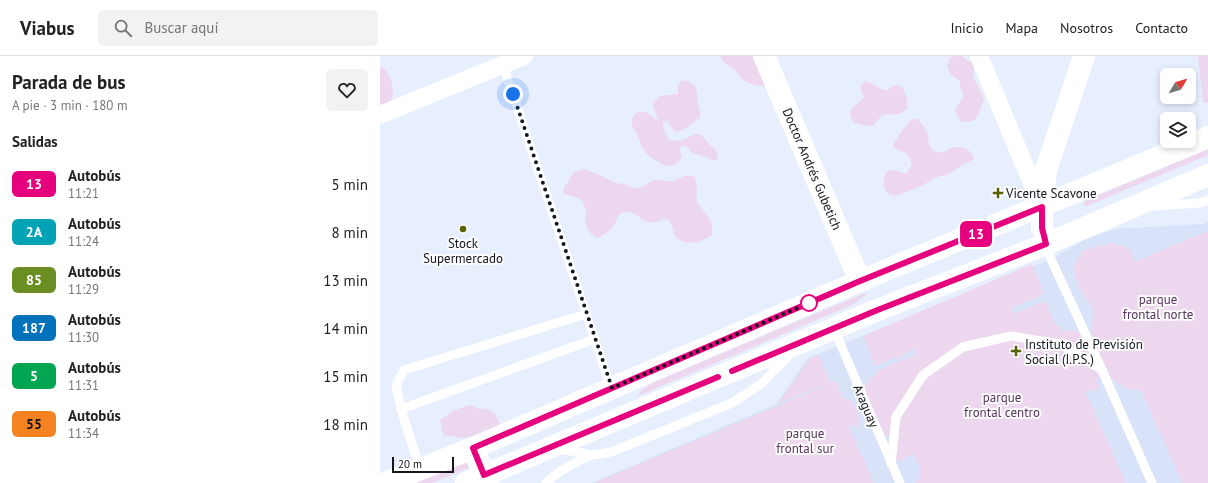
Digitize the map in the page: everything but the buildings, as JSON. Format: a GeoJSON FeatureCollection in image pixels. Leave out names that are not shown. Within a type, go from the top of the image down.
{"type":"FeatureCollection","features":[{"type":"Feature","properties":{"kind":"main road","name":"Doctor Andrés Gubetich"},"geometry":{"type":"LineString","coordinates":[[764,56],[860,281]]}},
{"type":"Feature","properties":{"kind":"main road"},"geometry":{"type":"LineString","coordinates":[[1044,236],[1042,207],[1046,170],[1084,56]]}},
{"type":"Feature","properties":{"kind":"main road"},"geometry":{"type":"LineString","coordinates":[[386,483],[473,448],[860,281],[1042,207],[1208,137]]}},
{"type":"Feature","properties":{"kind":"main road"},"geometry":{"type":"LineString","coordinates":[[473,448],[479,480],[550,447],[834,329],[1044,236],[1130,208],[1208,174]]}},
{"type":"Feature","properties":{"kind":"street"},"geometry":{"type":"LineString","coordinates":[[380,115],[524,56]]}},
{"type":"Feature","properties":{"kind":"street"},"geometry":{"type":"LineString","coordinates":[[979,56],[1042,207]]}},
{"type":"Feature","properties":{"kind":"lane"},"geometry":{"type":"LineString","coordinates":[[503,64],[612,388]]}},
{"type":"Feature","properties":{"kind":"lane"},"geometry":{"type":"LineString","coordinates":[[1130,208],[1200,203],[1208,200]]}},
{"type":"Feature","properties":{"kind":"lane"},"geometry":{"type":"LineString","coordinates":[[1044,236],[1051,259],[1152,483]]}},
{"type":"Feature","properties":{"kind":"lane"},"geometry":{"type":"LineString","coordinates":[[420,469],[401,409],[396,385],[404,370],[586,314]]}},
{"type":"Feature","properties":{"kind":"lane","name":"Araguay"},"geometry":{"type":"LineString","coordinates":[[834,329],[900,483]]}},
{"type":"Feature","properties":{"kind":"lane"},"geometry":{"type":"LineString","coordinates":[[891,464],[896,417],[923,375],[963,347],[1012,336],[1060,344],[1102,370]]}},
{"type":"Feature","properties":{"kind":"lane"},"geometry":{"type":"LineString","coordinates":[[401,409],[595,339]]}},
{"type":"Feature","properties":{"kind":"lane"},"geometry":{"type":"LineString","coordinates":[[546,483],[570,465],[592,456],[612,452],[732,403],[761,384],[802,342]]}},
{"type":"Feature","properties":{"kind":"lane"},"geometry":{"type":"LineString","coordinates":[[550,447],[592,456]]}},
{"type":"Feature","properties":{"kind":"shaded area","name":"Instituto de Previsión Social (I.P.S.)"},"geometry":{"type":"Polygon","coordinates":[[[1208,222],[1208,483],[592,483],[776,404],[808,358],[1051,259],[1084,240],[1114,229],[1203,224],[1208,222]]]}},
{"type":"Feature","properties":{"kind":"green space"},"geometry":{"type":"Polygon","coordinates":[[[720,56],[754,56],[770,85],[759,86],[745,81],[735,70],[725,63],[720,56]]]}},
{"type":"Feature","properties":{"kind":"green space"},"geometry":{"type":"Polygon","coordinates":[[[961,56],[972,63],[974,68],[973,77],[984,100],[975,120],[966,122],[961,121],[955,110],[963,97],[963,93],[959,80],[951,75],[947,67],[950,58],[961,56]]]}},
{"type":"Feature","properties":{"kind":"green space"},"geometry":{"type":"Polygon","coordinates":[[[1198,56],[1208,56],[1208,103],[1203,102],[1198,56]]]}},
{"type":"Feature","properties":{"kind":"green space"},"geometry":{"type":"Polygon","coordinates":[[[380,66],[390,77],[393,92],[391,101],[380,107],[380,66]]]}},
{"type":"Feature","properties":{"kind":"green space"},"geometry":{"type":"Polygon","coordinates":[[[686,80],[695,87],[700,117],[685,129],[680,131],[675,132],[667,121],[663,122],[663,127],[669,140],[682,140],[697,134],[702,136],[714,148],[718,158],[714,161],[692,153],[686,146],[681,146],[680,151],[682,155],[679,161],[671,166],[666,166],[652,158],[646,152],[633,127],[632,121],[635,114],[638,112],[648,113],[654,119],[658,119],[653,103],[660,96],[678,94],[678,85],[681,81],[686,80]]]}},
{"type":"Feature","properties":{"kind":"green space"},"geometry":{"type":"Polygon","coordinates":[[[865,81],[885,90],[896,85],[901,86],[906,94],[908,108],[900,114],[882,115],[873,126],[854,123],[850,113],[853,107],[864,97],[861,87],[865,81]]]}},
{"type":"Feature","properties":{"kind":"green space"},"geometry":{"type":"Polygon","coordinates":[[[912,119],[917,119],[926,129],[929,138],[928,142],[933,151],[945,152],[951,148],[959,147],[968,150],[974,159],[949,174],[934,178],[922,186],[895,196],[890,195],[884,187],[884,178],[888,171],[896,170],[907,173],[912,164],[906,153],[893,146],[902,131],[912,119]]]}},
{"type":"Feature","properties":{"kind":"green space"},"geometry":{"type":"Polygon","coordinates":[[[1208,149],[1208,155],[1087,206],[1084,205],[1085,201],[1208,149]]]}},
{"type":"Feature","properties":{"kind":"green space"},"geometry":{"type":"Polygon","coordinates":[[[584,169],[603,176],[615,183],[624,184],[635,188],[639,188],[655,180],[671,181],[687,175],[693,177],[697,186],[697,202],[711,222],[713,230],[712,235],[698,243],[684,242],[676,238],[669,219],[648,222],[632,213],[626,212],[619,215],[607,233],[596,238],[587,228],[585,220],[586,210],[581,200],[564,193],[564,188],[572,175],[577,171],[584,169]]]}},
{"type":"Feature","properties":{"kind":"green space","name":"parque frontal norte"},"geometry":{"type":"Polygon","coordinates":[[[1208,231],[1208,483],[1182,483],[1141,390],[1127,389],[1112,379],[1095,347],[1091,330],[1094,312],[1077,283],[1074,266],[1082,251],[1098,246],[1114,243],[1131,250],[1134,262],[1208,231]]]}},
{"type":"Feature","properties":{"kind":"green space","name":"parque frontal centro"},"geometry":{"type":"Polygon","coordinates":[[[1032,264],[1044,294],[1011,308],[1014,314],[1045,301],[1056,325],[1061,328],[1063,332],[1071,330],[1082,335],[1100,375],[1097,381],[1100,386],[1098,389],[1085,391],[1126,483],[916,483],[921,472],[913,453],[901,461],[892,460],[885,445],[891,438],[884,432],[876,434],[866,421],[866,412],[860,395],[864,387],[875,374],[878,373],[877,371],[915,355],[919,347],[907,352],[897,359],[893,358],[875,366],[863,336],[1032,264]]]}},
{"type":"Feature","properties":{"kind":"green space"},"geometry":{"type":"Polygon","coordinates":[[[865,293],[867,294],[854,304],[640,395],[638,394],[651,383],[865,293]]]}},
{"type":"Feature","properties":{"kind":"green space","name":"parque frontal sur"},"geometry":{"type":"Polygon","coordinates":[[[819,355],[830,382],[835,382],[842,396],[850,401],[856,408],[859,424],[856,427],[848,425],[874,483],[594,483],[820,388],[824,385],[779,403],[809,359],[819,355]]]}},
{"type":"Feature","properties":{"kind":"green space"},"geometry":{"type":"Polygon","coordinates":[[[470,405],[479,409],[484,408],[493,412],[496,415],[500,425],[481,435],[462,438],[443,435],[440,420],[455,410],[470,405]]]}},
{"type":"Feature","properties":{"kind":"green space"},"geometry":{"type":"Polygon","coordinates":[[[467,462],[469,465],[468,468],[432,483],[415,483],[467,462]]]}},
{"type":"Feature","properties":{"kind":"bus line","name":"13"},"geometry":{"type":"LineString","coordinates":[[718,377],[484,475],[473,448],[860,281],[1042,207],[1042,228],[1046,244],[875,311],[732,371]]}},
{"type":"Feature","properties":{"kind":"place","name":"Vicente Scavone"},"geometry":{"type":"Point","coordinates":[998,193]}},
{"type":"Feature","properties":{"kind":"place","name":"Stock Supermercado"},"geometry":{"type":"Point","coordinates":[463,229]}},
{"type":"Feature","properties":{"kind":"place","name":"Instituto de Previsión Social (I.P.S.)"},"geometry":{"type":"Point","coordinates":[1016,351]}},
{"type":"Feature","properties":{"kind":"route"},"geometry":{"type":"LineString","coordinates":[[513,94],[612,388],[816,300],[809,303]]}}]}
